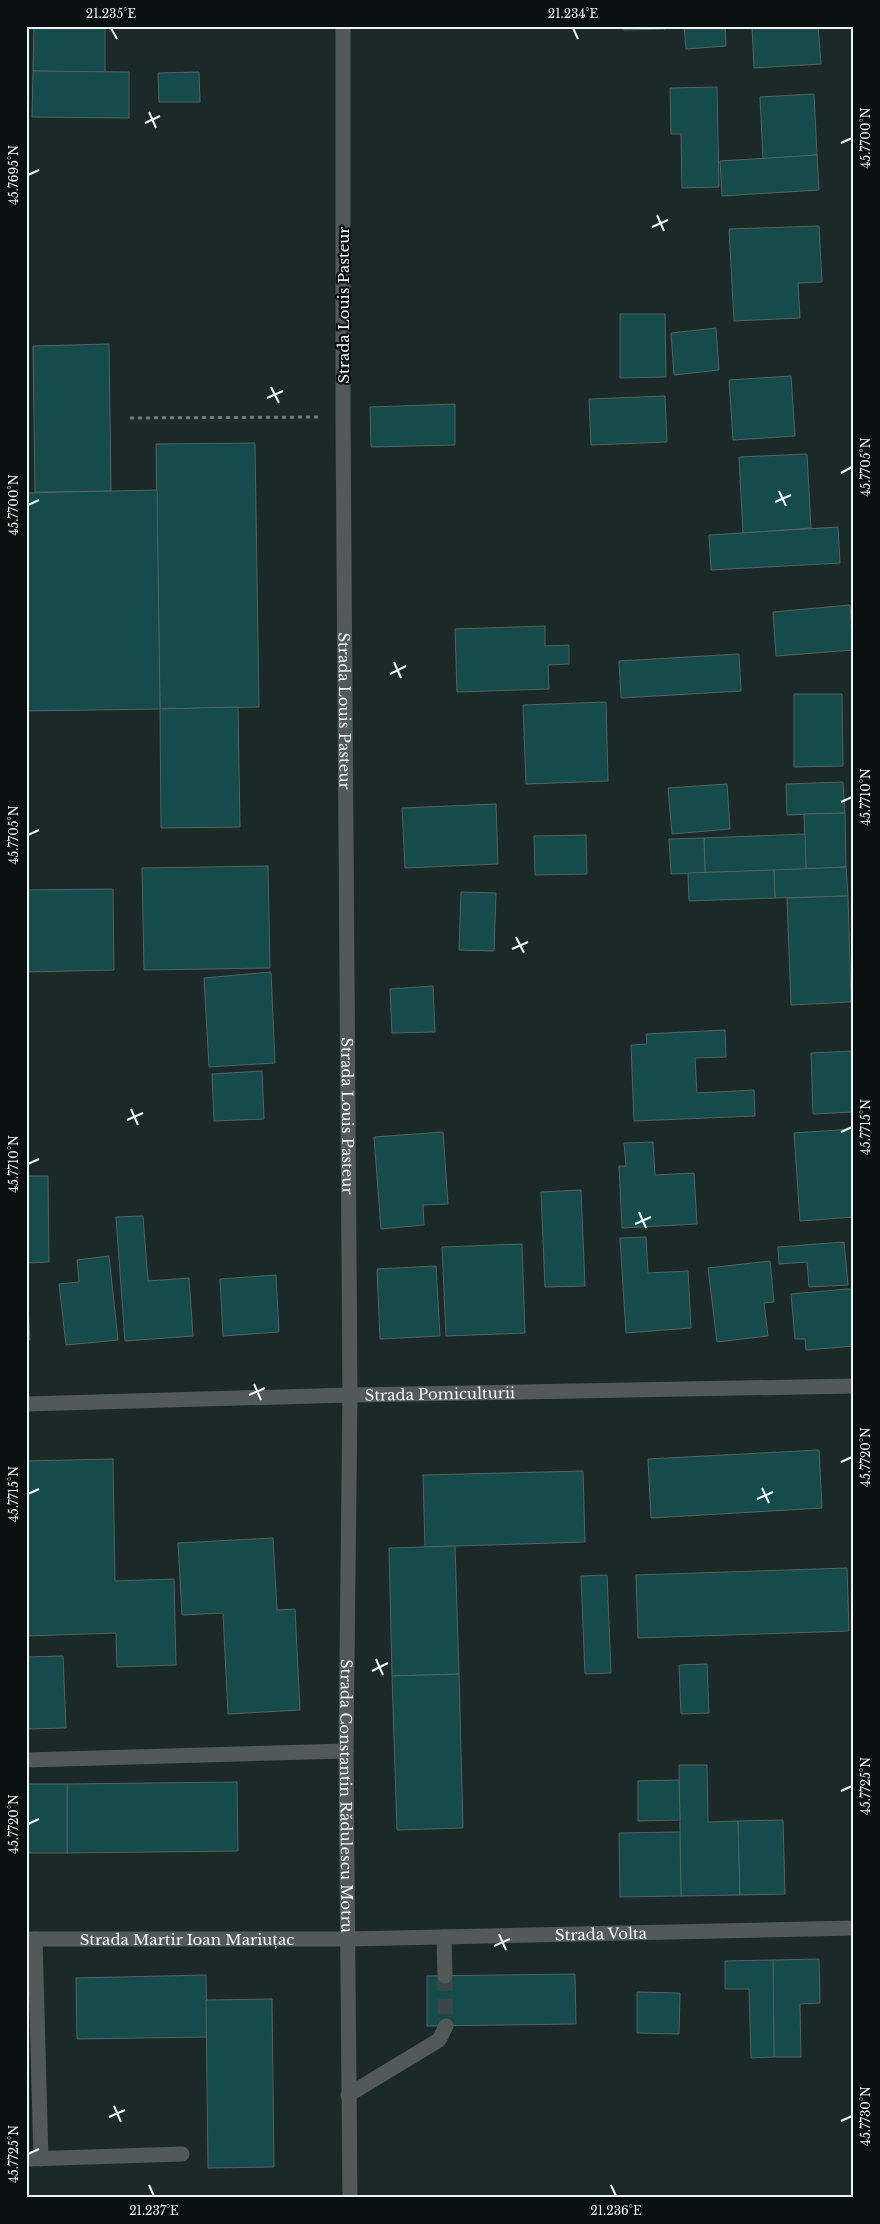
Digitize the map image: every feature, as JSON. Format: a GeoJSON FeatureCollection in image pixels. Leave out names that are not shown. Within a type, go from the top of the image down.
{"type":"FeatureCollection","features":[{"type":"Feature","properties":{"kind":"street","name":"Strada Louis Pasteur"},"geometry":{"type":"LineString","coordinates":[[343,26],[343,417],[350,1394]]}},
{"type":"Feature","properties":{"kind":"street","name":"Strada Pomiculturii"},"geometry":{"type":"LineString","coordinates":[[26,1404],[350,1394],[854,1386]]}},
{"type":"Feature","properties":{"kind":"street","name":"Strada Constantin Rădulescu Motru"},"geometry":{"type":"LineString","coordinates":[[350,1394],[346,1751],[350,2198]]}},
{"type":"Feature","properties":{"kind":"street"},"geometry":{"type":"LineString","coordinates":[[26,1760],[346,1751]]}},
{"type":"Feature","properties":{"kind":"street","name":"Strada Volta"},"geometry":{"type":"LineString","coordinates":[[348,1938],[854,1928]]}},
{"type":"Feature","properties":{"kind":"street"},"geometry":{"type":"LineString","coordinates":[[444,1937],[445,1976]]}},
{"type":"Feature","properties":{"kind":"street","name":"Strada Martir Ioan Mariuțac"},"geometry":{"type":"LineString","coordinates":[[31,1939],[348,1938]]}},
{"type":"Feature","properties":{"kind":"street"},"geometry":{"type":"LineString","coordinates":[[31,1939],[34,2159],[182,2154]]}},
{"type":"Feature","properties":{"kind":"street"},"geometry":{"type":"LineString","coordinates":[[348,2095],[439,2040],[446,2026]]}},
{"type":"Feature","properties":{"kind":"path"},"geometry":{"type":"LineString","coordinates":[[130,418],[343,417]]}},
{"type":"Feature","properties":{"kind":"building"},"geometry":{"type":"Polygon","coordinates":[[[34,26],[105,26],[105,72],[33,71],[34,26]]]}},
{"type":"Feature","properties":{"kind":"building"},"geometry":{"type":"Polygon","coordinates":[[[624,26],[665,26],[665,29],[624,30],[624,26]]]}},
{"type":"Feature","properties":{"kind":"building"},"geometry":{"type":"Polygon","coordinates":[[[684,26],[725,26],[726,46],[686,49],[684,26]]]}},
{"type":"Feature","properties":{"kind":"building"},"geometry":{"type":"Polygon","coordinates":[[[752,26],[818,26],[821,64],[754,68],[752,26]]]}},
{"type":"Feature","properties":{"kind":"building"},"geometry":{"type":"Polygon","coordinates":[[[33,71],[129,72],[129,118],[32,117],[33,71]]]}},
{"type":"Feature","properties":{"kind":"building"},"geometry":{"type":"Polygon","coordinates":[[[199,72],[200,102],[159,102],[158,73],[199,72]]]}},
{"type":"Feature","properties":{"kind":"building"},"geometry":{"type":"Polygon","coordinates":[[[717,87],[719,187],[682,188],[681,134],[671,134],[670,88],[717,87]]]}},
{"type":"Feature","properties":{"kind":"building"},"geometry":{"type":"Polygon","coordinates":[[[814,94],[817,155],[763,159],[760,97],[814,94]]]}},
{"type":"Feature","properties":{"kind":"building"},"geometry":{"type":"Polygon","coordinates":[[[817,155],[819,190],[722,196],[720,161],[817,155]]]}},
{"type":"Feature","properties":{"kind":"building"},"geometry":{"type":"Polygon","coordinates":[[[819,226],[822,282],[798,283],[800,318],[734,321],[729,229],[819,226]]]}},
{"type":"Feature","properties":{"kind":"building"},"geometry":{"type":"Polygon","coordinates":[[[620,314],[665,314],[666,377],[620,378],[620,314]]]}},
{"type":"Feature","properties":{"kind":"building"},"geometry":{"type":"Polygon","coordinates":[[[716,328],[719,370],[674,375],[671,333],[716,328]]]}},
{"type":"Feature","properties":{"kind":"building"},"geometry":{"type":"Polygon","coordinates":[[[109,344],[111,491],[35,492],[33,346],[109,344]]]}},
{"type":"Feature","properties":{"kind":"building"},"geometry":{"type":"Polygon","coordinates":[[[791,376],[795,436],[733,440],[729,380],[791,376]]]}},
{"type":"Feature","properties":{"kind":"building"},"geometry":{"type":"Polygon","coordinates":[[[665,396],[667,442],[591,445],[589,399],[665,396]]]}},
{"type":"Feature","properties":{"kind":"building"},"geometry":{"type":"Polygon","coordinates":[[[455,404],[455,445],[371,447],[370,407],[455,404]]]}},
{"type":"Feature","properties":{"kind":"building"},"geometry":{"type":"Polygon","coordinates":[[[255,443],[259,707],[160,709],[156,444],[255,443]]]}},
{"type":"Feature","properties":{"kind":"building"},"geometry":{"type":"Polygon","coordinates":[[[807,454],[811,528],[743,533],[739,457],[807,454]]]}},
{"type":"Feature","properties":{"kind":"building"},"geometry":{"type":"Polygon","coordinates":[[[157,490],[160,709],[26,711],[26,493],[157,490]]]}},
{"type":"Feature","properties":{"kind":"building"},"geometry":{"type":"Polygon","coordinates":[[[838,527],[840,563],[711,570],[709,535],[838,527]]]}},
{"type":"Feature","properties":{"kind":"building"},"geometry":{"type":"Polygon","coordinates":[[[850,605],[853,650],[776,656],[773,612],[850,605]]]}},
{"type":"Feature","properties":{"kind":"building"},"geometry":{"type":"Polygon","coordinates":[[[545,626],[545,646],[569,645],[569,664],[548,665],[549,689],[457,692],[455,629],[545,626]]]}},
{"type":"Feature","properties":{"kind":"building"},"geometry":{"type":"Polygon","coordinates":[[[739,654],[741,691],[621,698],[619,661],[739,654]]]}},
{"type":"Feature","properties":{"kind":"building"},"geometry":{"type":"Polygon","coordinates":[[[794,694],[842,694],[843,766],[794,767],[794,694]]]}},
{"type":"Feature","properties":{"kind":"building"},"geometry":{"type":"Polygon","coordinates":[[[606,702],[608,781],[526,784],[523,705],[606,702]]]}},
{"type":"Feature","properties":{"kind":"building"},"geometry":{"type":"Polygon","coordinates":[[[238,707],[240,827],[161,828],[160,709],[238,707]]]}},
{"type":"Feature","properties":{"kind":"building"},"geometry":{"type":"Polygon","coordinates":[[[843,782],[845,813],[787,815],[786,784],[843,782]]]}},
{"type":"Feature","properties":{"kind":"building"},"geometry":{"type":"Polygon","coordinates":[[[727,784],[730,829],[672,834],[668,788],[727,784]]]}},
{"type":"Feature","properties":{"kind":"building"},"geometry":{"type":"Polygon","coordinates":[[[496,804],[498,864],[405,868],[402,808],[496,804]]]}},
{"type":"Feature","properties":{"kind":"building"},"geometry":{"type":"Polygon","coordinates":[[[845,813],[846,867],[806,869],[804,814],[845,813]]]}},
{"type":"Feature","properties":{"kind":"building"},"geometry":{"type":"Polygon","coordinates":[[[805,834],[806,869],[705,873],[704,838],[805,834]]]}},
{"type":"Feature","properties":{"kind":"building"},"geometry":{"type":"Polygon","coordinates":[[[586,835],[587,874],[535,875],[534,836],[586,835]]]}},
{"type":"Feature","properties":{"kind":"building"},"geometry":{"type":"Polygon","coordinates":[[[704,838],[705,873],[671,874],[669,839],[704,838]]]}},
{"type":"Feature","properties":{"kind":"building"},"geometry":{"type":"Polygon","coordinates":[[[268,866],[270,968],[144,970],[142,868],[268,866]]]}},
{"type":"Feature","properties":{"kind":"building"},"geometry":{"type":"Polygon","coordinates":[[[846,867],[848,896],[775,898],[774,870],[846,867]]]}},
{"type":"Feature","properties":{"kind":"building"},"geometry":{"type":"Polygon","coordinates":[[[774,870],[775,898],[689,901],[688,873],[774,870]]]}},
{"type":"Feature","properties":{"kind":"building"},"geometry":{"type":"Polygon","coordinates":[[[113,889],[114,970],[26,972],[26,890],[113,889]]]}},
{"type":"Feature","properties":{"kind":"building"},"geometry":{"type":"Polygon","coordinates":[[[461,892],[496,893],[494,951],[459,950],[461,892]]]}},
{"type":"Feature","properties":{"kind":"building"},"geometry":{"type":"Polygon","coordinates":[[[848,896],[851,1002],[791,1005],[787,898],[848,896]]]}},
{"type":"Feature","properties":{"kind":"building"},"geometry":{"type":"Polygon","coordinates":[[[271,972],[275,1063],[209,1067],[204,978],[271,972]]]}},
{"type":"Feature","properties":{"kind":"building"},"geometry":{"type":"Polygon","coordinates":[[[433,986],[435,1032],[392,1033],[390,989],[433,986]]]}},
{"type":"Feature","properties":{"kind":"building"},"geometry":{"type":"Polygon","coordinates":[[[725,1030],[726,1057],[695,1058],[697,1093],[754,1090],[755,1116],[634,1121],[631,1045],[647,1044],[646,1034],[725,1030]]]}},
{"type":"Feature","properties":{"kind":"building"},"geometry":{"type":"Polygon","coordinates":[[[854,1051],[854,1112],[813,1114],[811,1053],[854,1051]]]}},
{"type":"Feature","properties":{"kind":"building"},"geometry":{"type":"Polygon","coordinates":[[[262,1071],[264,1119],[214,1121],[212,1074],[262,1071]]]}},
{"type":"Feature","properties":{"kind":"building"},"geometry":{"type":"Polygon","coordinates":[[[853,1129],[854,1217],[800,1221],[794,1133],[853,1129]]]}},
{"type":"Feature","properties":{"kind":"building"},"geometry":{"type":"Polygon","coordinates":[[[443,1132],[448,1204],[423,1205],[424,1225],[381,1229],[374,1137],[443,1132]]]}},
{"type":"Feature","properties":{"kind":"building"},"geometry":{"type":"Polygon","coordinates":[[[653,1142],[655,1175],[694,1173],[697,1224],[622,1228],[619,1166],[626,1166],[624,1143],[653,1142]]]}},
{"type":"Feature","properties":{"kind":"building"},"geometry":{"type":"Polygon","coordinates":[[[26,1176],[48,1176],[49,1262],[26,1263],[26,1176]]]}},
{"type":"Feature","properties":{"kind":"building"},"geometry":{"type":"Polygon","coordinates":[[[581,1190],[585,1286],[545,1287],[541,1192],[581,1190]]]}},
{"type":"Feature","properties":{"kind":"building"},"geometry":{"type":"Polygon","coordinates":[[[143,1216],[148,1281],[189,1278],[193,1336],[125,1341],[116,1217],[143,1216]]]}},
{"type":"Feature","properties":{"kind":"building"},"geometry":{"type":"Polygon","coordinates":[[[646,1237],[648,1273],[688,1271],[691,1328],[626,1333],[620,1238],[646,1237]]]}},
{"type":"Feature","properties":{"kind":"building"},"geometry":{"type":"Polygon","coordinates":[[[844,1242],[848,1285],[809,1287],[807,1262],[779,1264],[778,1247],[844,1242]]]}},
{"type":"Feature","properties":{"kind":"building"},"geometry":{"type":"Polygon","coordinates":[[[522,1244],[525,1333],[446,1336],[442,1247],[522,1244]]]}},
{"type":"Feature","properties":{"kind":"building"},"geometry":{"type":"Polygon","coordinates":[[[109,1256],[118,1340],[66,1345],[59,1284],[79,1282],[77,1260],[109,1256]]]}},
{"type":"Feature","properties":{"kind":"building"},"geometry":{"type":"Polygon","coordinates":[[[770,1261],[774,1302],[764,1303],[768,1336],[717,1342],[708,1268],[770,1261]]]}},
{"type":"Feature","properties":{"kind":"building"},"geometry":{"type":"Polygon","coordinates":[[[436,1266],[440,1336],[380,1339],[377,1269],[436,1266]]]}},
{"type":"Feature","properties":{"kind":"building"},"geometry":{"type":"Polygon","coordinates":[[[276,1275],[279,1332],[223,1336],[220,1279],[276,1275]]]}},
{"type":"Feature","properties":{"kind":"building"},"geometry":{"type":"Polygon","coordinates":[[[854,1289],[854,1346],[806,1350],[805,1339],[795,1339],[791,1294],[854,1289]]]}},
{"type":"Feature","properties":{"kind":"building"},"geometry":{"type":"Polygon","coordinates":[[[27,1293],[30,1340],[26,1340],[27,1293]]]}},
{"type":"Feature","properties":{"kind":"building"},"geometry":{"type":"Polygon","coordinates":[[[819,1450],[822,1508],[651,1518],[648,1459],[819,1450]]]}},
{"type":"Feature","properties":{"kind":"building"},"geometry":{"type":"Polygon","coordinates":[[[113,1459],[115,1581],[174,1579],[176,1665],[117,1667],[116,1633],[26,1636],[26,1461],[113,1459]]]}},
{"type":"Feature","properties":{"kind":"building"},"geometry":{"type":"Polygon","coordinates":[[[583,1471],[585,1542],[425,1547],[423,1475],[583,1471]]]}},
{"type":"Feature","properties":{"kind":"building"},"geometry":{"type":"Polygon","coordinates":[[[273,1538],[277,1610],[295,1609],[300,1710],[228,1714],[223,1613],[182,1615],[178,1543],[273,1538]]]}},
{"type":"Feature","properties":{"kind":"building"},"geometry":{"type":"Polygon","coordinates":[[[455,1546],[459,1674],[392,1676],[389,1548],[455,1546]]]}},
{"type":"Feature","properties":{"kind":"building"},"geometry":{"type":"Polygon","coordinates":[[[847,1568],[849,1631],[638,1638],[636,1575],[847,1568]]]}},
{"type":"Feature","properties":{"kind":"building"},"geometry":{"type":"Polygon","coordinates":[[[607,1575],[611,1673],[585,1674],[581,1576],[607,1575]]]}},
{"type":"Feature","properties":{"kind":"building"},"geometry":{"type":"Polygon","coordinates":[[[63,1656],[66,1728],[26,1729],[26,1657],[63,1656]]]}},
{"type":"Feature","properties":{"kind":"building"},"geometry":{"type":"Polygon","coordinates":[[[707,1664],[709,1713],[681,1714],[679,1665],[707,1664]]]}},
{"type":"Feature","properties":{"kind":"building"},"geometry":{"type":"Polygon","coordinates":[[[459,1674],[463,1828],[397,1830],[392,1676],[459,1674]]]}},
{"type":"Feature","properties":{"kind":"building"},"geometry":{"type":"Polygon","coordinates":[[[679,1765],[707,1765],[708,1822],[738,1821],[740,1895],[681,1896],[679,1765]]]}},
{"type":"Feature","properties":{"kind":"building"},"geometry":{"type":"Polygon","coordinates":[[[679,1780],[680,1820],[638,1821],[638,1781],[679,1780]]]}},
{"type":"Feature","properties":{"kind":"building"},"geometry":{"type":"Polygon","coordinates":[[[237,1782],[238,1851],[67,1853],[67,1784],[237,1782]]]}},
{"type":"Feature","properties":{"kind":"building"},"geometry":{"type":"Polygon","coordinates":[[[26,1784],[67,1784],[67,1853],[26,1853],[26,1784]]]}},
{"type":"Feature","properties":{"kind":"building"},"geometry":{"type":"Polygon","coordinates":[[[783,1820],[785,1894],[740,1895],[738,1821],[783,1820]]]}},
{"type":"Feature","properties":{"kind":"building"},"geometry":{"type":"Polygon","coordinates":[[[680,1832],[681,1896],[620,1897],[619,1833],[680,1832]]]}},
{"type":"Feature","properties":{"kind":"building"},"geometry":{"type":"Polygon","coordinates":[[[819,1959],[820,2003],[800,2004],[801,2057],[774,2057],[773,1960],[819,1959]]]}},
{"type":"Feature","properties":{"kind":"building"},"geometry":{"type":"Polygon","coordinates":[[[773,1960],[774,2057],[751,2058],[749,1989],[725,1989],[725,1961],[773,1960]]]}},
{"type":"Feature","properties":{"kind":"building"},"geometry":{"type":"Polygon","coordinates":[[[575,1974],[576,2024],[427,2026],[427,1976],[575,1974]]]}},
{"type":"Feature","properties":{"kind":"building"},"geometry":{"type":"Polygon","coordinates":[[[206,1975],[207,2037],[77,2039],[76,1978],[206,1975]]]}},
{"type":"Feature","properties":{"kind":"building"},"geometry":{"type":"Polygon","coordinates":[[[637,1992],[680,1993],[679,2034],[637,2033],[637,1992]]]}},
{"type":"Feature","properties":{"kind":"building"},"geometry":{"type":"Polygon","coordinates":[[[272,1999],[274,2167],[208,2168],[206,2000],[272,1999]]]}},
{"type":"Feature","properties":{"kind":"tunnel"},"geometry":{"type":"LineString","coordinates":[[445,1976],[446,2026]]}}]}
